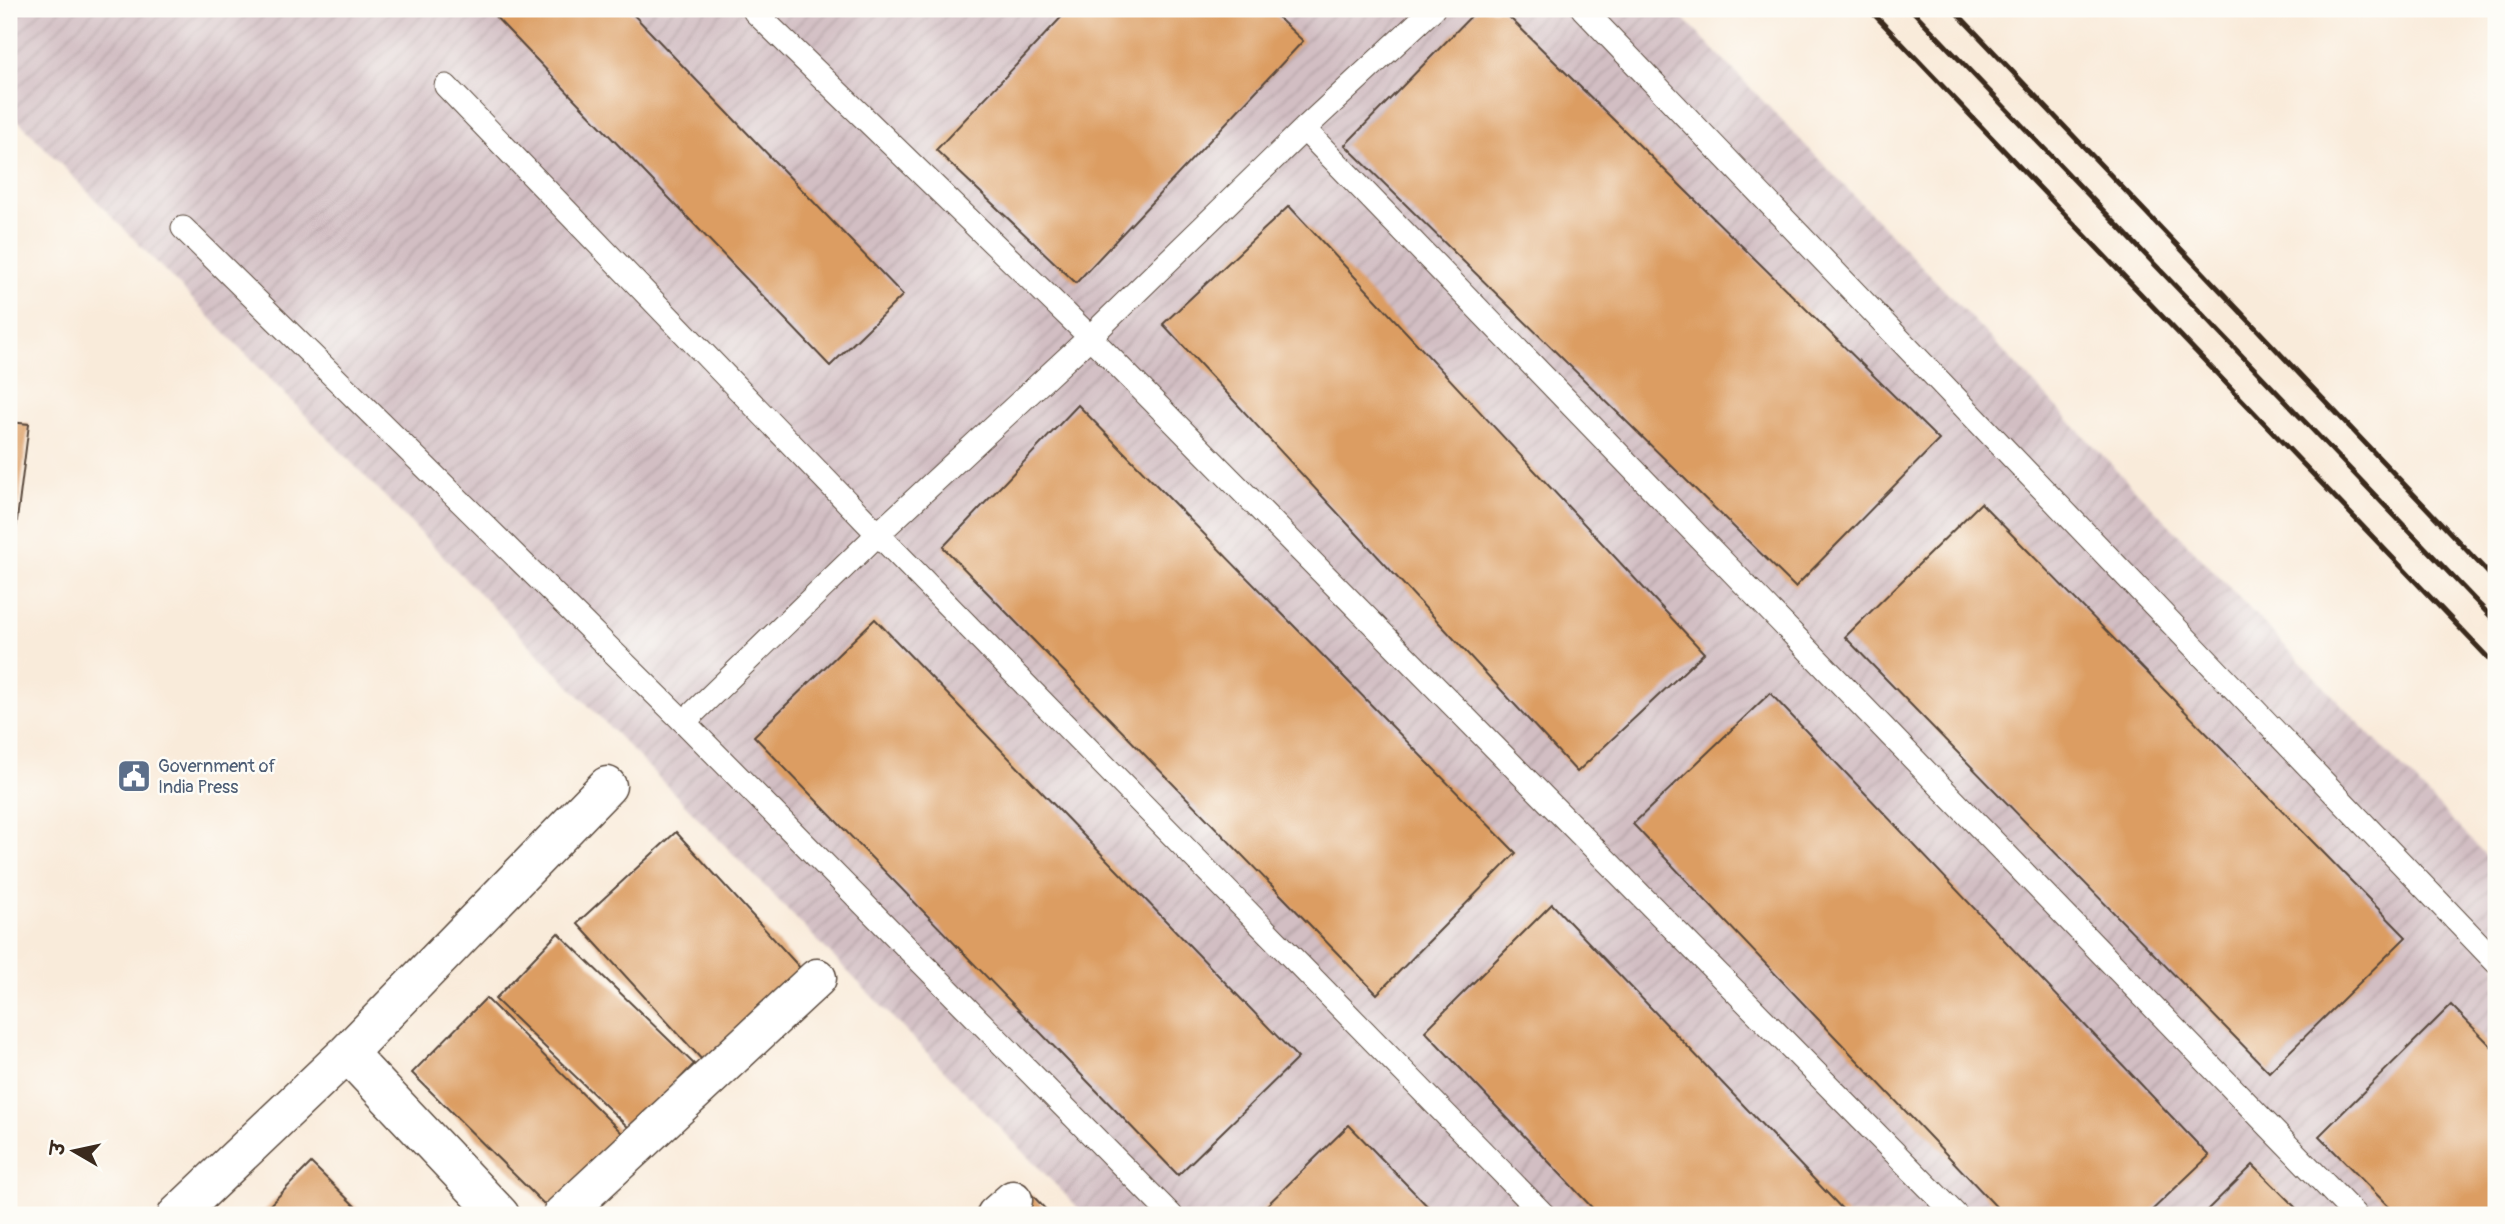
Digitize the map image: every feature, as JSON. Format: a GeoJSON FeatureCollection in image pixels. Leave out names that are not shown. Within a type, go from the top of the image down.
{"type":"FeatureCollection","features":[{"type":"Feature","properties":{"kind":"street"},"geometry":{"type":"LineString","coordinates":[[177,1215],[347,1053],[607,786]]}},
{"type":"Feature","properties":{"kind":"street"},"geometry":{"type":"LineString","coordinates":[[562,1215],[817,978]]}},
{"type":"Feature","properties":{"kind":"street"},"geometry":{"type":"LineString","coordinates":[[347,1053],[500,1215]]}},
{"type":"Feature","properties":{"kind":"lane"},"geometry":{"type":"LineString","coordinates":[[684,722],[878,534],[1090,337],[1304,129],[1433,9]]}},
{"type":"Feature","properties":{"kind":"lane"},"geometry":{"type":"LineString","coordinates":[[1583,9],[2496,962]]}},
{"type":"Feature","properties":{"kind":"lane"},"geometry":{"type":"LineString","coordinates":[[755,12],[1090,337],[1956,1215]]}},
{"type":"Feature","properties":{"kind":"lane"},"geometry":{"type":"LineString","coordinates":[[446,86],[878,534],[1544,1215]]}},
{"type":"Feature","properties":{"kind":"lane"},"geometry":{"type":"LineString","coordinates":[[1304,129],[2355,1215]]}},
{"type":"Feature","properties":{"kind":"lane"},"geometry":{"type":"LineString","coordinates":[[183,228],[684,722],[1171,1215]]}},
{"type":"Feature","properties":{"kind":"shaded area"},"geometry":{"type":"Polygon","coordinates":[[[9,9],[1675,9],[2496,866],[2496,1215],[1085,1215],[9,111],[9,9]]]}},
{"type":"Feature","properties":{"kind":"building"},"geometry":{"type":"Polygon","coordinates":[[[488,9],[628,9],[903,295],[830,366],[488,9]]]}},
{"type":"Feature","properties":{"kind":"building"},"geometry":{"type":"Polygon","coordinates":[[[1069,9],[1269,9],[1303,41],[1076,283],[936,150],[1069,9]]]}},
{"type":"Feature","properties":{"kind":"building"},"geometry":{"type":"Polygon","coordinates":[[[1478,9],[1501,9],[1939,440],[1795,587],[1345,145],[1478,9]]]}},
{"type":"Feature","properties":{"kind":"building"},"geometry":{"type":"Polygon","coordinates":[[[1289,206],[1704,653],[1577,772],[1163,324],[1289,206]]]}},
{"type":"Feature","properties":{"kind":"building"},"geometry":{"type":"Polygon","coordinates":[[[1078,405],[1516,853],[1377,994],[943,547],[1078,405]]]}},
{"type":"Feature","properties":{"kind":"building"},"geometry":{"type":"Polygon","coordinates":[[[9,422],[29,424],[10,576],[9,576],[9,422]]]}},
{"type":"Feature","properties":{"kind":"building"},"geometry":{"type":"Polygon","coordinates":[[[1981,503],[2406,937],[2269,1072],[1845,637],[1981,503]]]}},
{"type":"Feature","properties":{"kind":"building"},"geometry":{"type":"Polygon","coordinates":[[[875,619],[1298,1058],[1178,1175],[754,736],[875,619]]]}},
{"type":"Feature","properties":{"kind":"building"},"geometry":{"type":"Polygon","coordinates":[[[1770,693],[2209,1156],[2147,1215],[2004,1215],[1633,824],[1770,693]]]}},
{"type":"Feature","properties":{"kind":"building"},"geometry":{"type":"Polygon","coordinates":[[[676,832],[803,971],[704,1062],[577,923],[676,832]]]}},
{"type":"Feature","properties":{"kind":"building"},"geometry":{"type":"Polygon","coordinates":[[[1552,904],[1848,1215],[1599,1215],[1425,1031],[1552,904]]]}},
{"type":"Feature","properties":{"kind":"building"},"geometry":{"type":"Polygon","coordinates":[[[558,933],[694,1064],[631,1130],[495,999],[558,933]]]}},
{"type":"Feature","properties":{"kind":"building"},"geometry":{"type":"Polygon","coordinates":[[[486,998],[623,1134],[549,1209],[412,1073],[486,998]]]}},
{"type":"Feature","properties":{"kind":"building"},"geometry":{"type":"Polygon","coordinates":[[[2451,1005],[2496,1051],[2496,1215],[2397,1215],[2319,1136],[2451,1005]]]}},
{"type":"Feature","properties":{"kind":"building"},"geometry":{"type":"Polygon","coordinates":[[[1349,1125],[1436,1215],[1257,1215],[1349,1125]]]}},
{"type":"Feature","properties":{"kind":"building"},"geometry":{"type":"Polygon","coordinates":[[[311,1163],[364,1215],[260,1215],[311,1163]]]}},
{"type":"Feature","properties":{"kind":"building"},"geometry":{"type":"Polygon","coordinates":[[[2253,1165],[2303,1215],[2202,1215],[2253,1165]]]}},
{"type":"Feature","properties":{"kind":"building"},"geometry":{"type":"Polygon","coordinates":[[[1032,1195],[1051,1215],[1011,1215],[1032,1195]]]}},
{"type":"Feature","properties":{"kind":"railway"},"geometry":{"type":"LineString","coordinates":[[1869,9],[2496,666]]}},
{"type":"Feature","properties":{"kind":"railway"},"geometry":{"type":"LineString","coordinates":[[1911,9],[2496,622]]}},
{"type":"Feature","properties":{"kind":"railway"},"geometry":{"type":"LineString","coordinates":[[1953,9],[2496,581]]}},
{"type":"Feature","properties":{"kind":"place","name":"Government of India Press"},"geometry":{"type":"Point","coordinates":[134,776]}}]}
